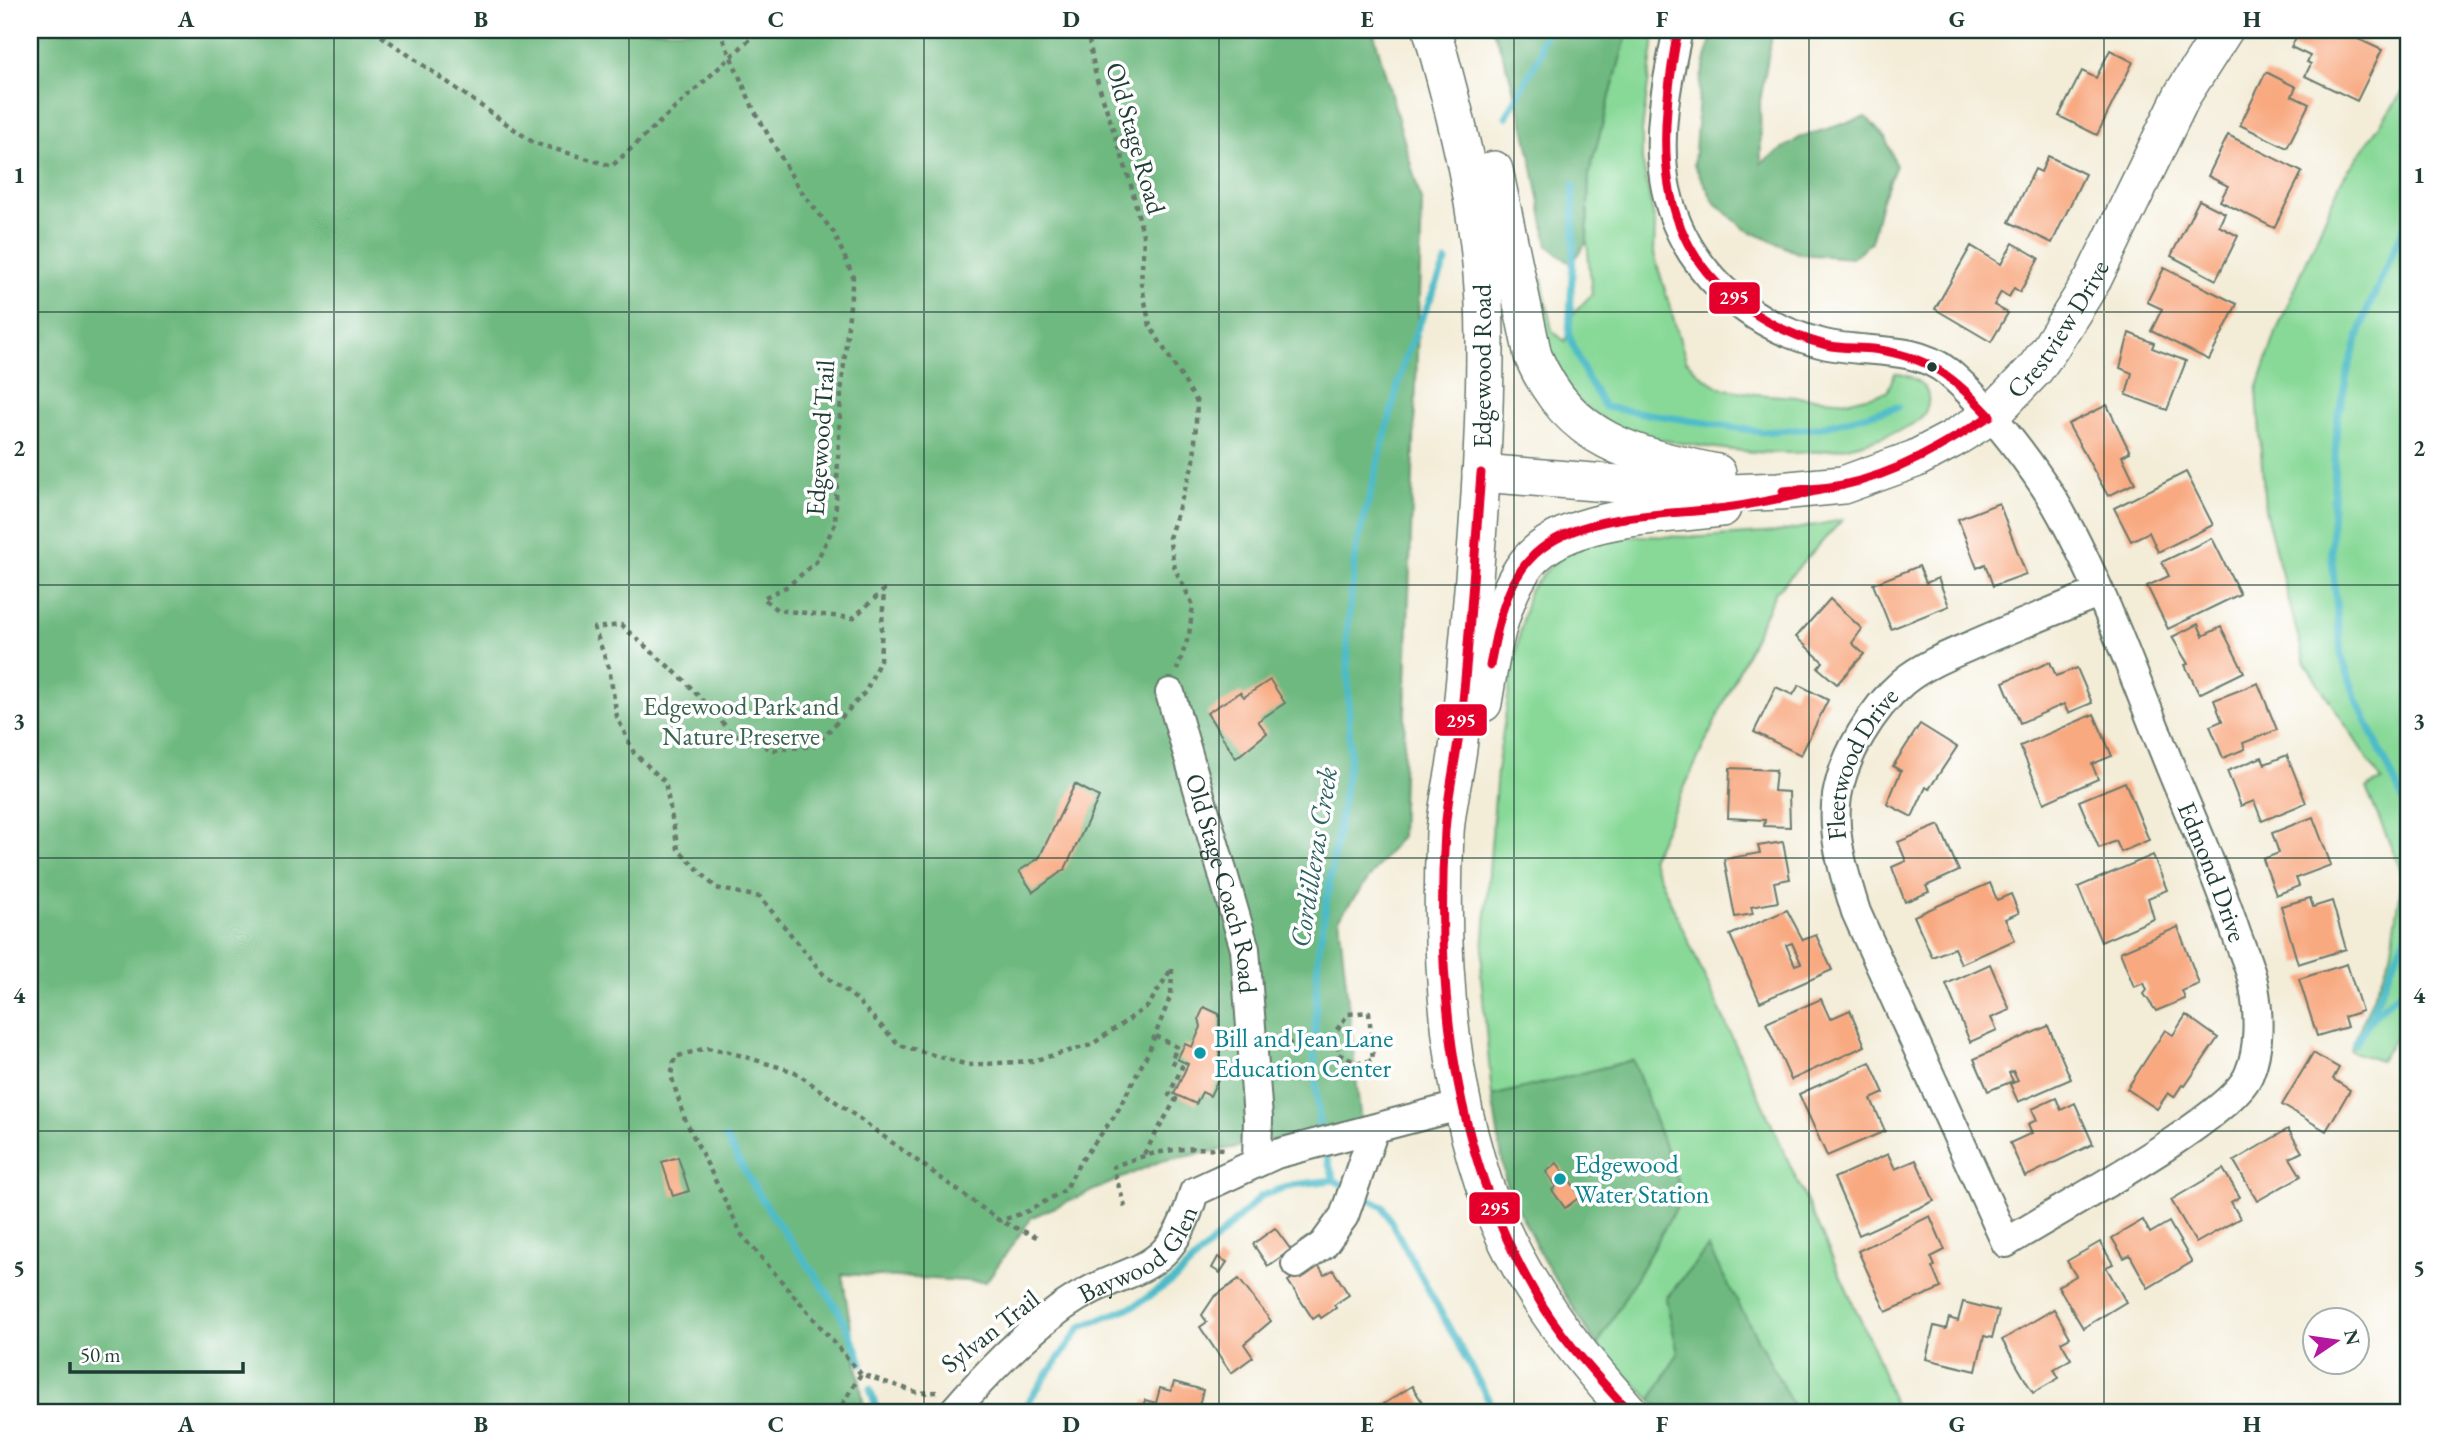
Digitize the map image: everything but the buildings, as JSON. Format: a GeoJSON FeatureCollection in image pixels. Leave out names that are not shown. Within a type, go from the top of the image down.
{"type":"FeatureCollection","features":[{"type":"Feature","properties":{"kind":"main road","name":"Edgewood Road"},"geometry":{"type":"LineString","coordinates":[[1432,30],[1467,159],[1483,275],[1485,343],[1481,473],[1458,743],[1446,829],[1445,970],[1452,1040],[1475,1158],[1492,1206],[1535,1293],[1592,1370],[1630,1413]]}},
{"type":"Feature","properties":{"kind":"main road"},"geometry":{"type":"LineString","coordinates":[[1443,30],[1470,91],[1495,173],[1533,356],[1544,381],[1560,404],[1597,437],[1643,456],[1765,481],[1843,485]]}},
{"type":"Feature","properties":{"kind":"main road","name":"Crestview Drive"},"geometry":{"type":"LineString","coordinates":[[1481,473],[1732,493],[1843,485],[1915,459],[1990,416],[2035,369],[2093,279],[2183,94],[2224,30]]}},
{"type":"Feature","properties":{"kind":"main road"},"geometry":{"type":"LineString","coordinates":[[1445,970],[1485,686],[1502,617],[1522,569],[1552,541],[1591,526],[1735,506],[1843,485]]}},
{"type":"Feature","properties":{"kind":"street","name":"Edmond Drive"},"geometry":{"type":"LineString","coordinates":[[1678,30],[1669,71],[1662,133],[1666,189],[1685,243],[1709,277],[1743,309],[1782,330],[1826,345],[1915,355],[1946,370],[1990,416],[2062,515],[2098,593],[2223,895],[2253,982],[2259,1024],[2249,1076],[2218,1109],[2189,1131],[2006,1243]]}},
{"type":"Feature","properties":{"kind":"street","name":"Fleetwood Drive"},"geometry":{"type":"LineString","coordinates":[[2006,1243],[1856,912],[1843,871],[1837,832],[1837,797],[1846,764],[1879,706],[1904,681],[1939,660],[2098,593]]}},
{"type":"Feature","properties":{"kind":"street","name":"Old Stage Coach Road"},"geometry":{"type":"LineString","coordinates":[[1170,693],[1245,948],[1263,1156]]}},
{"type":"Feature","properties":{"kind":"street","name":"Baywood Glen"},"geometry":{"type":"LineString","coordinates":[[946,1402],[1077,1297],[1143,1268],[1167,1251],[1177,1238],[1194,1192],[1263,1156],[1368,1141],[1463,1105]]}},
{"type":"Feature","properties":{"kind":"street"},"geometry":{"type":"LineString","coordinates":[[1296,1264],[1324,1245],[1344,1216],[1368,1141]]}},
{"type":"Feature","properties":{"kind":"path"},"geometry":{"type":"LineString","coordinates":[[373,30],[534,143],[612,166],[760,30]]}},
{"type":"Feature","properties":{"kind":"path","name":"Edgewood Trail"},"geometry":{"type":"LineString","coordinates":[[719,30],[732,54],[754,110],[798,187],[834,233],[853,276],[841,393],[835,524],[816,562],[788,586],[763,598],[777,610],[853,618],[884,590],[880,660],[866,691],[815,746],[773,750],[731,732],[684,680],[621,625],[594,628],[609,668],[617,717],[634,753],[666,782],[678,849],[716,888],[760,897],[824,975],[856,999],[899,1045],[968,1065],[1032,1061],[1091,1045],[1148,1006],[1172,968],[1171,995],[1156,1037],[1116,1114],[1079,1164],[1065,1190],[1028,1211],[1000,1221]]}},
{"type":"Feature","properties":{"kind":"path","name":"Old Stage Road"},"geometry":{"type":"LineString","coordinates":[[1087,30],[1096,77],[1130,181],[1144,239],[1141,282],[1150,326],[1197,402],[1194,461],[1169,538],[1175,569],[1194,605],[1189,635],[1170,693]]}},
{"type":"Feature","properties":{"kind":"path"},"geometry":{"type":"LineString","coordinates":[[1369,1012],[1371,1036],[1373,1060],[1348,1061],[1338,1054],[1336,1031],[1348,1014],[1369,1012]]}},
{"type":"Feature","properties":{"kind":"path"},"geometry":{"type":"LineString","coordinates":[[1371,1036],[1391,1035]]}},
{"type":"Feature","properties":{"kind":"path"},"geometry":{"type":"LineString","coordinates":[[1144,1154],[1176,1099],[1169,1095],[1182,1067],[1171,1061],[1177,1047],[1156,1037]]}},
{"type":"Feature","properties":{"kind":"path"},"geometry":{"type":"LineString","coordinates":[[1269,1045],[1335,1042]]}},
{"type":"Feature","properties":{"kind":"path"},"geometry":{"type":"LineString","coordinates":[[837,1413],[861,1374],[742,1235],[684,1116],[671,1075],[675,1056],[706,1048],[726,1051],[795,1072],[1000,1221],[1039,1238]]}},
{"type":"Feature","properties":{"kind":"path"},"geometry":{"type":"LineString","coordinates":[[1125,1207],[1113,1167],[1144,1154],[1198,1147],[1263,1156]]}},
{"type":"Feature","properties":{"kind":"path","name":"Sylvan Trail"},"geometry":{"type":"LineString","coordinates":[[861,1374],[946,1402]]}},
{"type":"Feature","properties":{"kind":"green space","name":"Edgewood Park and Nature Preserve"},"geometry":{"type":"Polygon","coordinates":[[[30,30],[1373,30],[1422,204],[1401,836],[1339,918],[1361,1124],[1161,1161],[1032,1217],[986,1282],[842,1274],[865,1413],[30,1413],[30,30]]]}},
{"type":"Feature","properties":{"kind":"green space"},"geometry":{"type":"Polygon","coordinates":[[[1493,30],[1628,30],[1589,174],[1587,241],[1572,264],[1548,246],[1519,109],[1493,30]]]}},
{"type":"Feature","properties":{"kind":"green space"},"geometry":{"type":"Polygon","coordinates":[[[1628,30],[1655,30],[1642,131],[1642,160],[1655,224],[1654,254],[1686,360],[1699,374],[1721,388],[1755,394],[1850,401],[1887,392],[1895,373],[1902,374],[1921,384],[1928,395],[1926,410],[1916,422],[1868,442],[1843,448],[1794,453],[1744,451],[1654,439],[1625,431],[1585,407],[1562,382],[1549,350],[1535,282],[1542,279],[1552,331],[1565,341],[1573,314],[1592,294],[1587,241],[1589,174],[1628,30]]]}},
{"type":"Feature","properties":{"kind":"green space"},"geometry":{"type":"Polygon","coordinates":[[[1713,30],[1773,30],[1760,101],[1761,163],[1801,137],[1866,117],[1886,139],[1896,165],[1881,202],[1871,242],[1852,258],[1800,254],[1745,229],[1715,203],[1694,165],[1700,83],[1713,30]]]}},
{"type":"Feature","properties":{"kind":"green space"},"geometry":{"type":"Polygon","coordinates":[[[2408,84],[2408,1016],[2380,1061],[2350,1051],[2391,955],[2403,875],[2366,788],[2382,781],[2305,663],[2265,510],[2257,390],[2277,330],[2341,181],[2408,84]]]}},
{"type":"Feature","properties":{"kind":"green space"},"geometry":{"type":"Polygon","coordinates":[[[1842,520],[1775,593],[1651,859],[1876,1354],[1897,1413],[1797,1413],[1708,1248],[1666,1298],[1678,1353],[1651,1400],[1597,1346],[1683,1196],[1633,1060],[1492,1096],[1481,976],[1497,770],[1513,665],[1529,591],[1550,566],[1576,546],[1626,536],[1701,537],[1780,532],[1842,520]]]}},
{"type":"Feature","properties":{"kind":"green space"},"geometry":{"type":"Polygon","coordinates":[[[1633,1060],[1683,1196],[1597,1346],[1543,1259],[1506,1184],[1492,1096],[1633,1060]]]}},
{"type":"Feature","properties":{"kind":"green space"},"geometry":{"type":"Polygon","coordinates":[[[1708,1247],[1797,1413],[1664,1413],[1651,1400],[1678,1353],[1666,1299],[1708,1247]]]}},
{"type":"Feature","properties":{"kind":"waterway","name":"Cordilleras Creek"},"geometry":{"type":"LineString","coordinates":[[1506,117],[1542,51],[1540,43],[1549,30]]}},
{"type":"Feature","properties":{"kind":"waterway"},"geometry":{"type":"LineString","coordinates":[[1573,185],[1574,238],[1569,335],[1587,378],[1605,407],[1762,432],[1817,428],[1898,407]]}},
{"type":"Feature","properties":{"kind":"waterway"},"geometry":{"type":"LineString","coordinates":[[2408,218],[2367,311],[2349,366],[2337,422],[2331,547],[2341,654],[2356,698],[2408,810]]}},
{"type":"Feature","properties":{"kind":"waterway","name":"Cordilleras Creek"},"geometry":{"type":"LineString","coordinates":[[1320,1136],[1314,1056],[1318,954],[1350,757],[1347,634],[1356,549],[1405,358],[1446,262]]}},
{"type":"Feature","properties":{"kind":"waterway"},"geometry":{"type":"LineString","coordinates":[[2368,1020],[2408,930]]}},
{"type":"Feature","properties":{"kind":"waterway"},"geometry":{"type":"LineString","coordinates":[[2355,1044],[2378,1012],[2408,986]]}},
{"type":"Feature","properties":{"kind":"waterway"},"geometry":{"type":"LineString","coordinates":[[726,1138],[761,1199],[833,1302],[862,1363]]}},
{"type":"Feature","properties":{"kind":"waterway","name":"Cordilleras Creek"},"geometry":{"type":"LineString","coordinates":[[1324,1147],[1334,1180],[1348,1188]]}},
{"type":"Feature","properties":{"kind":"waterway"},"geometry":{"type":"LineString","coordinates":[[1020,1413],[1081,1327],[1136,1305],[1176,1278],[1261,1196],[1292,1185],[1334,1180]]}},
{"type":"Feature","properties":{"kind":"waterway","name":"Cordilleras Creek"},"geometry":{"type":"LineString","coordinates":[[1359,1194],[1383,1207],[1496,1413]]}},
{"type":"Feature","properties":{"kind":"waterway"},"geometry":{"type":"LineString","coordinates":[[870,1389],[878,1413]]}},
{"type":"Feature","properties":{"kind":"transit line","name":"295"},"geometry":{"type":"LineString","coordinates":[[1678,30],[1667,108],[1669,184],[1677,219],[1693,252],[1716,282],[1757,315],[1806,339],[1832,346],[1893,353],[1925,363],[1951,379],[1990,416]]}},
{"type":"Feature","properties":{"kind":"transit line","name":"295"},"geometry":{"type":"LineString","coordinates":[[1783,491],[1836,486],[1882,474],[1938,448],[1990,416]]}},
{"type":"Feature","properties":{"kind":"transit line","name":"295"},"geometry":{"type":"LineString","coordinates":[[1481,473],[1462,711],[1445,831],[1443,950],[1456,1070],[1468,1128],[1485,1185],[1507,1240],[1535,1293],[1556,1325],[1630,1413]]}},
{"type":"Feature","properties":{"kind":"transit line","name":"295"},"geometry":{"type":"LineString","coordinates":[[1490,666],[1504,606],[1516,578],[1535,554],[1555,540],[1577,529],[1602,522],[1733,507],[1843,485]]}},
{"type":"Feature","properties":{"kind":"place","name":"Bill and Jean Lane Education Center"},"geometry":{"type":"Point","coordinates":[1200,1053]}},
{"type":"Feature","properties":{"kind":"place","name":"Edgewood Water Station"},"geometry":{"type":"Point","coordinates":[1560,1179]}}]}
